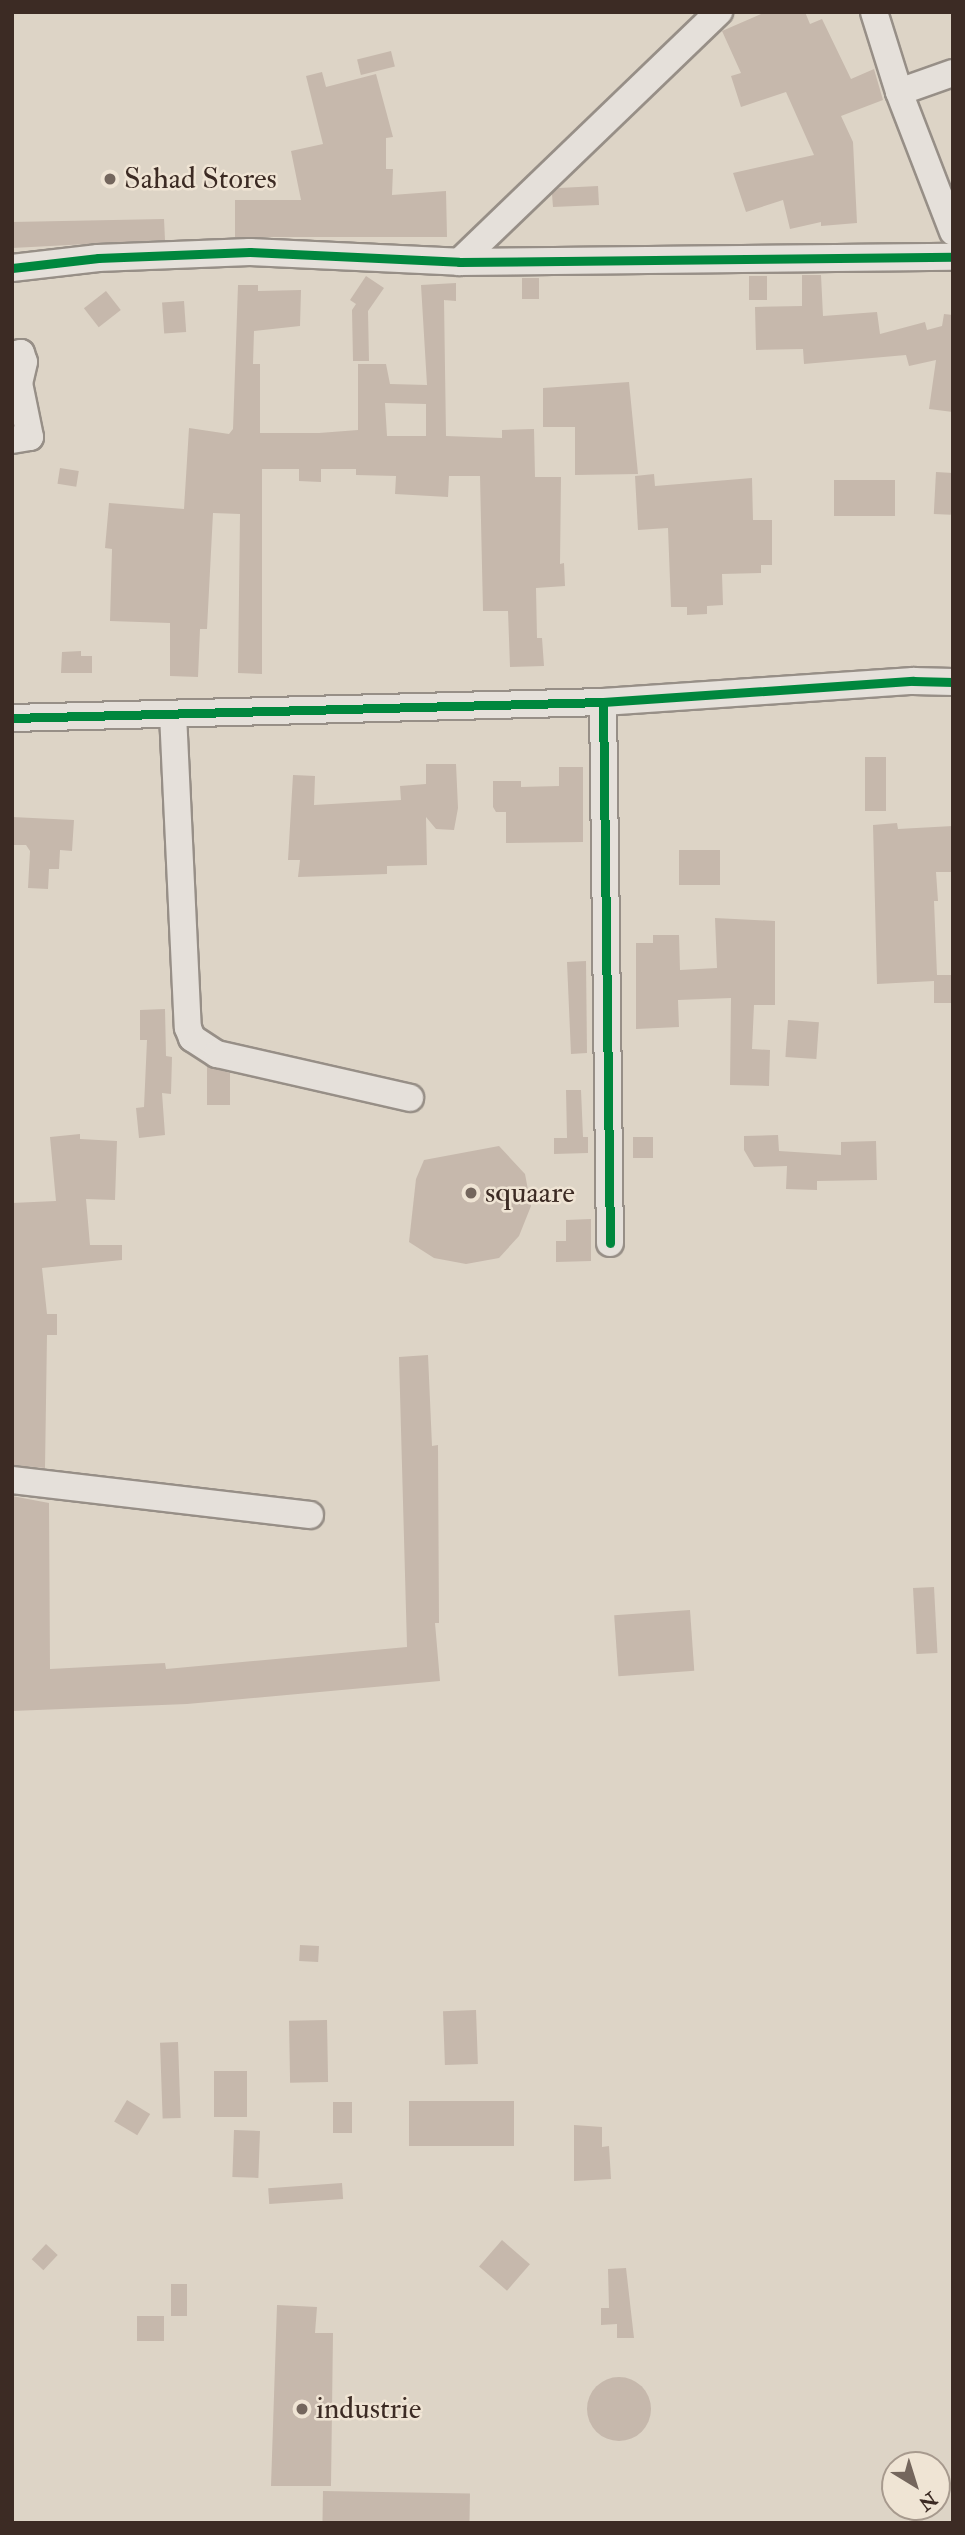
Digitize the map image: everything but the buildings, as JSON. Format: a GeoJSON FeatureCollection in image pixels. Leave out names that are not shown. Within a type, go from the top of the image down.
{"type":"FeatureCollection","features":[{"type":"Feature","properties":{"kind":"street"},"geometry":{"type":"LineString","coordinates":[[459,262],[719,12]]}},
{"type":"Feature","properties":{"kind":"street"},"geometry":{"type":"LineString","coordinates":[[874,12],[899,92],[953,232]]}},
{"type":"Feature","properties":{"kind":"street"},"geometry":{"type":"LineString","coordinates":[[899,92],[953,73]]}},
{"type":"Feature","properties":{"kind":"street"},"geometry":{"type":"LineString","coordinates":[[12,268],[98,258],[250,253],[459,262],[953,257]]}},
{"type":"Feature","properties":{"kind":"street"},"geometry":{"type":"LineString","coordinates":[[12,355],[21,353],[24,362],[19,383],[30,437],[12,440]]}},
{"type":"Feature","properties":{"kind":"street"},"geometry":{"type":"LineString","coordinates":[[12,718],[603,702],[953,682]]}},
{"type":"Feature","properties":{"kind":"street"},"geometry":{"type":"LineString","coordinates":[[603,702],[610,1243]]}},
{"type":"Feature","properties":{"kind":"street"},"geometry":{"type":"LineString","coordinates":[[173,713],[188,1028],[192,1038],[217,1054],[410,1098]]}},
{"type":"Feature","properties":{"kind":"street"},"geometry":{"type":"LineString","coordinates":[[12,1480],[310,1515]]}},
{"type":"Feature","properties":{"kind":"cycle path"},"geometry":{"type":"LineString","coordinates":[[12,268],[98,258],[250,252],[459,262],[953,257]]}},
{"type":"Feature","properties":{"kind":"cycle path"},"geometry":{"type":"LineString","coordinates":[[12,718],[603,702],[913,681],[953,682]]}},
{"type":"Feature","properties":{"kind":"cycle path"},"geometry":{"type":"LineString","coordinates":[[603,702],[610,1243]]}},
{"type":"Feature","properties":{"kind":"place","name":"Sahad Stores"},"geometry":{"type":"Point","coordinates":[110,179]}},
{"type":"Feature","properties":{"kind":"place","name":"squaare"},"geometry":{"type":"Point","coordinates":[471,1193]}},
{"type":"Feature","properties":{"kind":"place","name":"industrie"},"geometry":{"type":"Point","coordinates":[302,2409]}}]}
